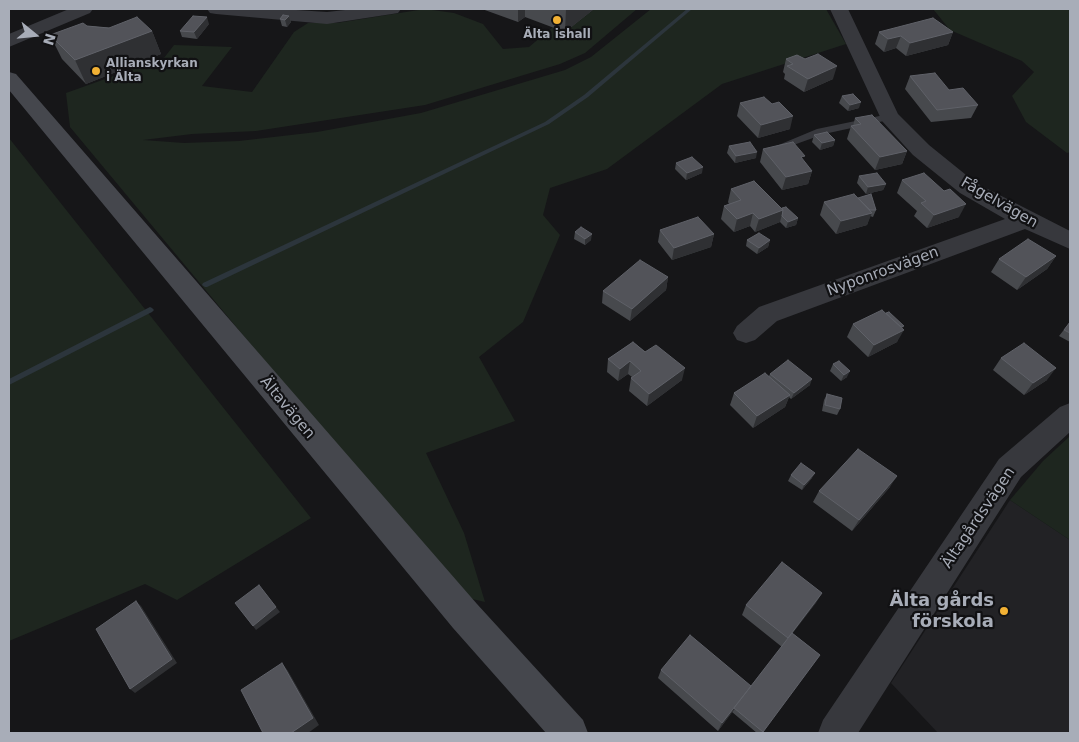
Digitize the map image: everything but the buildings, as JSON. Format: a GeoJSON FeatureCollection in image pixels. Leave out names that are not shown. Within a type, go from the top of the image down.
{"type":"FeatureCollection","features":[{"type":"Feature","properties":{"kind":"main road","name":"Ältavägen"},"geometry":{"type":"LineString","coordinates":[[9,78],[464,616],[570,733]]}},
{"type":"Feature","properties":{"kind":"street"},"geometry":{"type":"LineString","coordinates":[[9,41],[84,9]]}},
{"type":"Feature","properties":{"kind":"street"},"geometry":{"type":"LineString","coordinates":[[216,9],[327,18],[392,9]]}},
{"type":"Feature","properties":{"kind":"street","name":"Fågelvägen"},"geometry":{"type":"LineString","coordinates":[[839,9],[840,15],[889,117],[921,150],[968,188],[1026,220],[1070,241]]}},
{"type":"Feature","properties":{"kind":"street","name":"Nyponrosvägen"},"geometry":{"type":"LineString","coordinates":[[746,333],[768,314],[1026,220]]}},
{"type":"Feature","properties":{"kind":"street","name":"Ältagårdsvägen"},"geometry":{"type":"LineString","coordinates":[[836,733],[874,678],[1010,468],[1070,415]]}},
{"type":"Feature","properties":{"kind":"lane"},"geometry":{"type":"LineString","coordinates":[[773,149],[821,131],[889,117]]}},
{"type":"Feature","properties":{"kind":"shaded area"},"geometry":{"type":"Polygon","coordinates":[[[425,9],[454,13],[483,24],[503,49],[529,47],[553,27],[565,32],[594,9],[637,9],[585,53],[560,64],[425,105],[256,131],[192,134],[143,140],[184,143],[239,141],[317,132],[421,113],[565,70],[591,57],[651,9],[826,9],[846,44],[722,84],[607,169],[550,188],[543,215],[560,235],[523,322],[479,357],[515,421],[426,453],[464,533],[485,602],[460,596],[70,127],[66,93],[164,58],[174,45],[232,47],[202,86],[252,92],[294,32],[308,23],[337,23],[425,9]]]}},
{"type":"Feature","properties":{"kind":"shaded area"},"geometry":{"type":"Polygon","coordinates":[[[933,9],[1070,9],[1070,152],[1067,153],[1026,122],[1012,96],[1034,72],[1022,61],[950,30],[933,9]]]}},
{"type":"Feature","properties":{"kind":"shaded area"},"geometry":{"type":"Polygon","coordinates":[[[9,138],[311,518],[177,600],[145,584],[9,641],[9,138]]]}},
{"type":"Feature","properties":{"kind":"shaded area"},"geometry":{"type":"Polygon","coordinates":[[[1070,436],[1070,540],[1010,500],[1043,461],[1070,436]]]}},
{"type":"Feature","properties":{"kind":"shaded area","name":"Älta gårds förskola"},"geometry":{"type":"Polygon","coordinates":[[[1010,500],[1070,540],[1070,733],[938,733],[891,683],[1010,500]]]}},
{"type":"Feature","properties":{"kind":"waterway"},"geometry":{"type":"LineString","coordinates":[[205,285],[547,123],[586,96],[690,9]]}},
{"type":"Feature","properties":{"kind":"waterway"},"geometry":{"type":"LineString","coordinates":[[9,382],[150,310]]}},
{"type":"Feature","properties":{"kind":"place","name":"Älta ishall"},"geometry":{"type":"Point","coordinates":[557,20]}},
{"type":"Feature","properties":{"kind":"place","name":"Allianskyrkan i Älta"},"geometry":{"type":"Point","coordinates":[96,71]}},
{"type":"Feature","properties":{"kind":"place","name":"Älta gårds förskola"},"geometry":{"type":"Point","coordinates":[1004,611]}}]}
